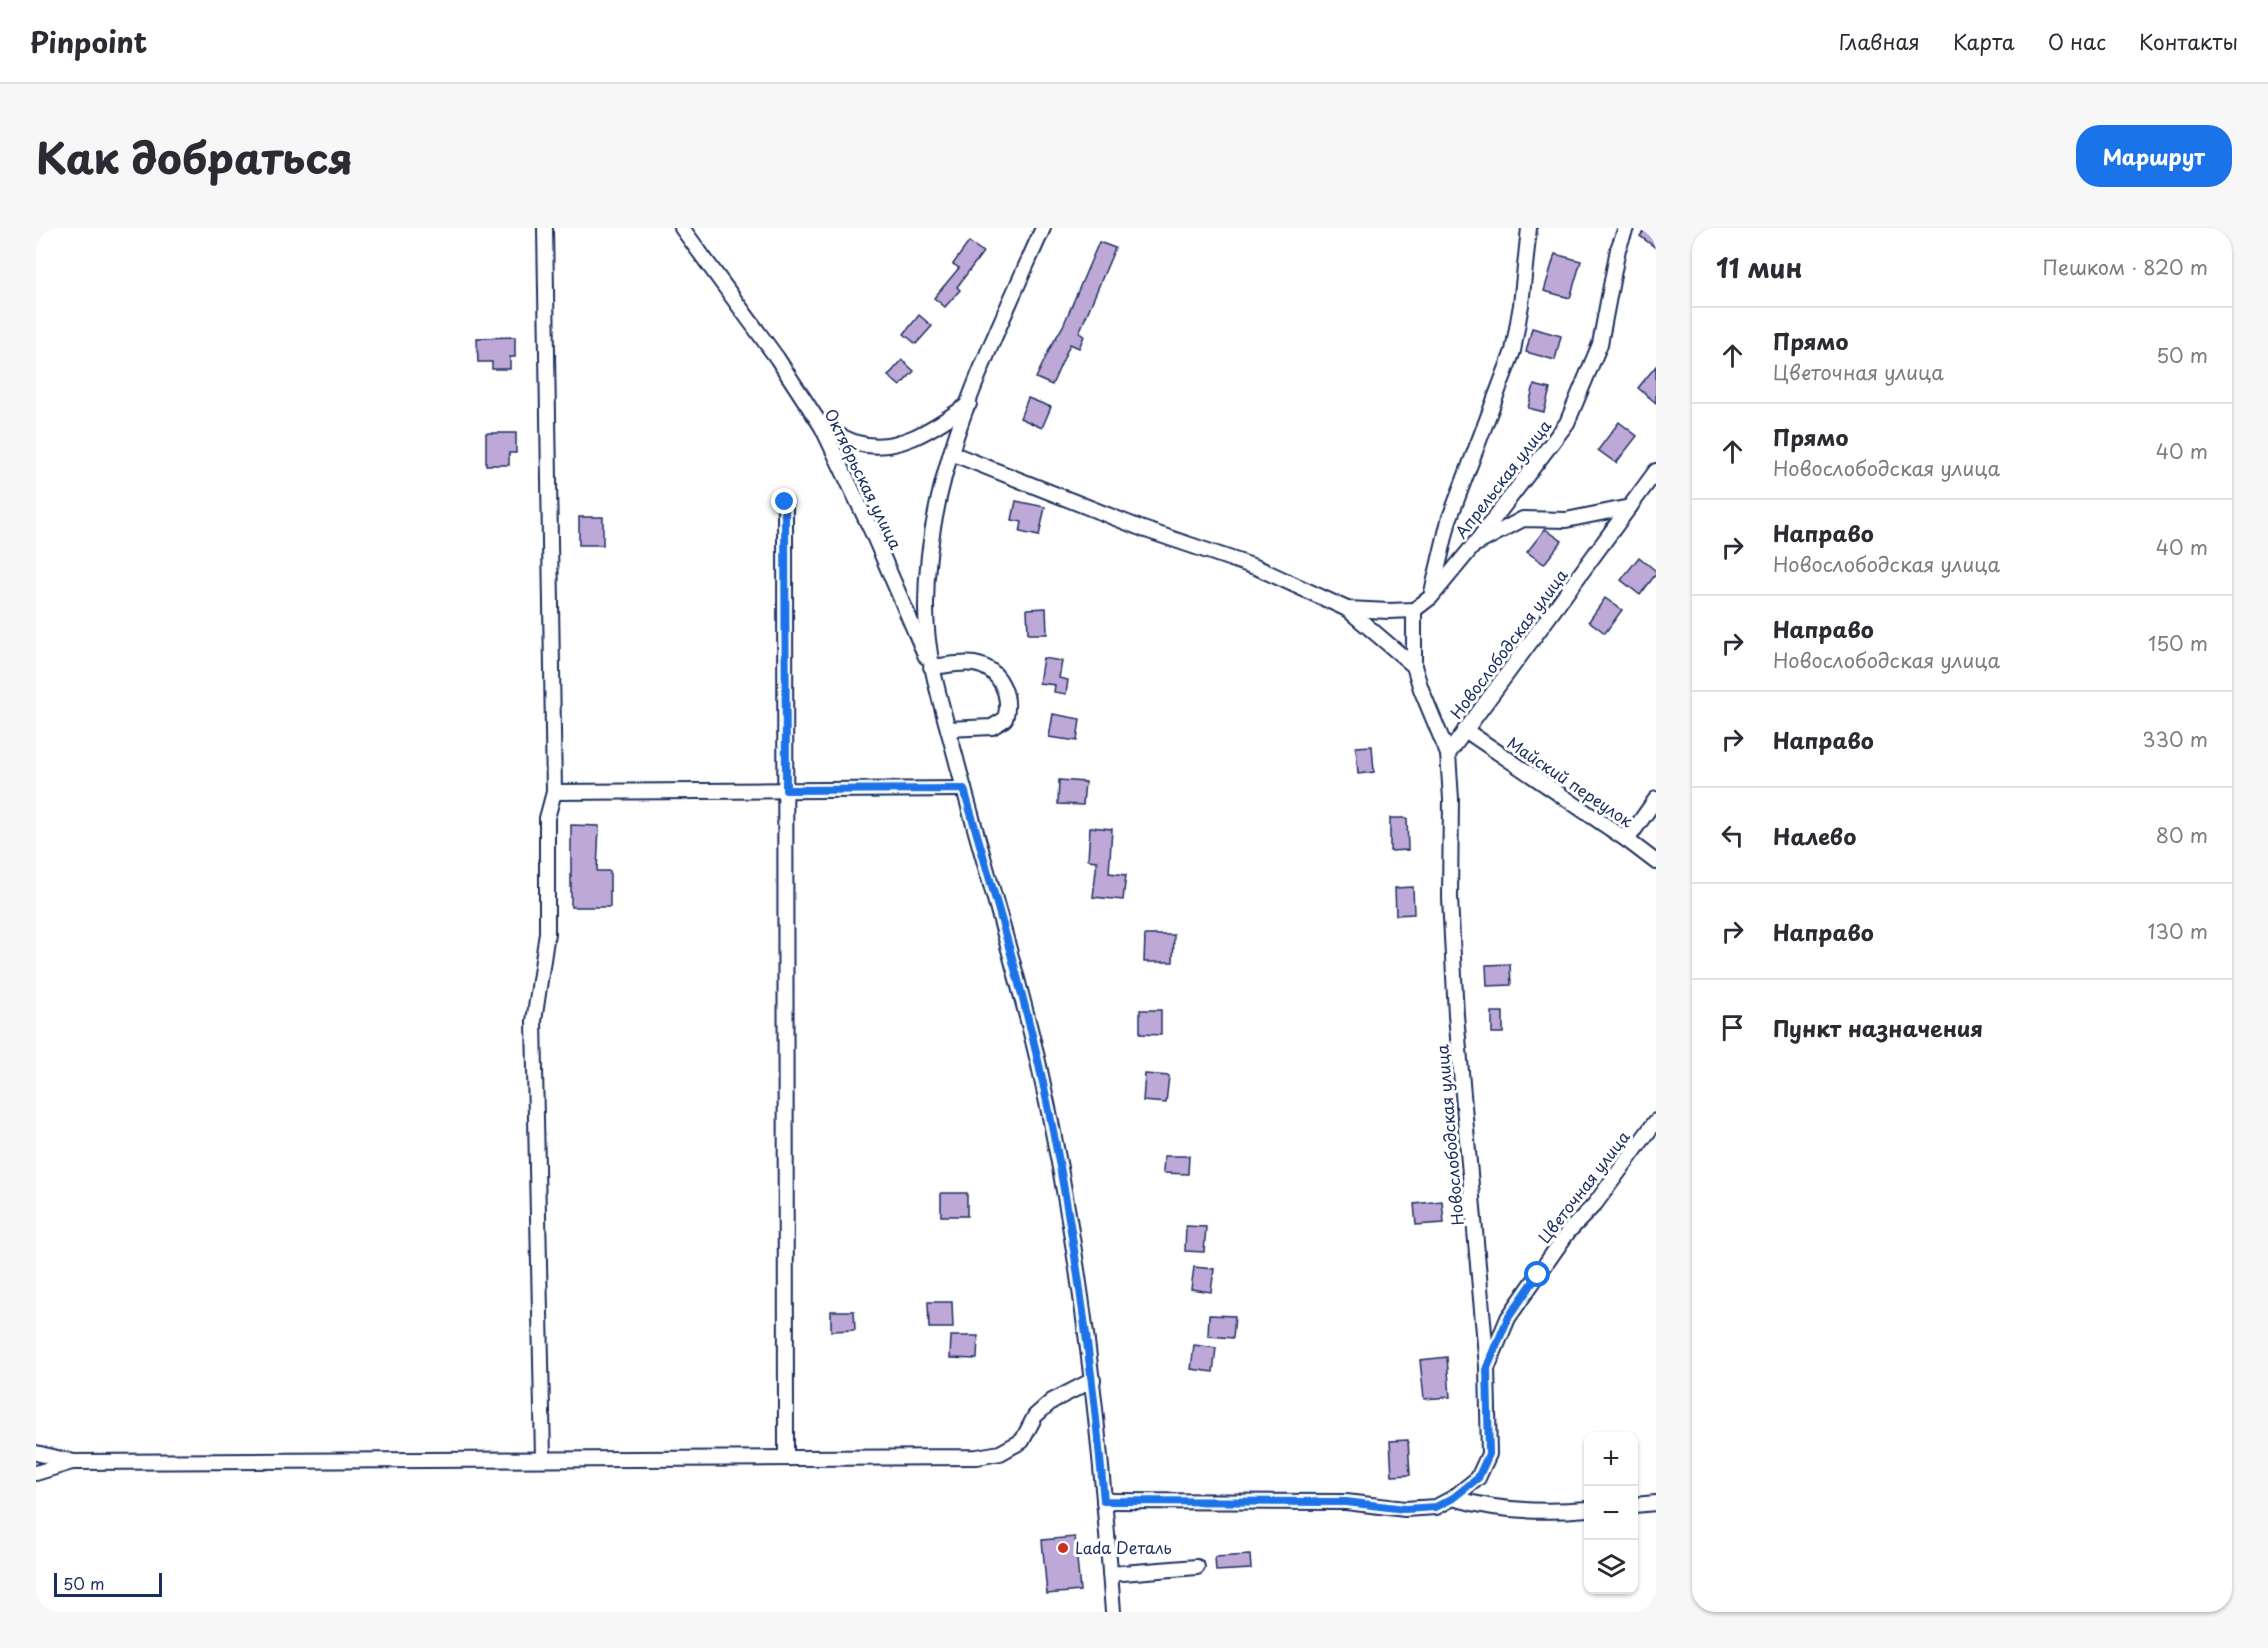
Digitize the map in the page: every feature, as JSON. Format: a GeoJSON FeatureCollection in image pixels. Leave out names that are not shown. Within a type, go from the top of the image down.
{"type":"FeatureCollection","features":[{"type":"Feature","properties":{"kind":"street"},"geometry":{"type":"LineString","coordinates":[[543,1458],[534,1021],[547,933],[547,818],[554,792],[545,228]]}},
{"type":"Feature","properties":{"kind":"street","name":"Октябрьская улица"},"geometry":{"type":"LineString","coordinates":[[682,228],[777,358],[822,427],[873,534],[931,667]]}},
{"type":"Feature","properties":{"kind":"street"},"geometry":{"type":"LineString","coordinates":[[1043,228],[989,351],[951,453],[934,518],[928,565],[926,610],[931,667],[1039,1066],[1073,1234],[1094,1380],[1113,1612]]}},
{"type":"Feature","properties":{"kind":"street"},"geometry":{"type":"LineString","coordinates":[[1431,597],[1449,520],[1513,351],[1521,305],[1529,228]]}},
{"type":"Feature","properties":{"kind":"street","name":"Апрельская улица"},"geometry":{"type":"LineString","coordinates":[[1414,610],[1431,597],[1568,423],[1600,344],[1618,249],[1626,228]]}},
{"type":"Feature","properties":{"kind":"street"},"geometry":{"type":"LineString","coordinates":[[822,427],[858,443],[885,445],[909,439],[930,430],[969,404]]}},
{"type":"Feature","properties":{"kind":"street"},"geometry":{"type":"LineString","coordinates":[[951,453],[1143,529],[1258,568],[1347,609],[1414,666]]}},
{"type":"Feature","properties":{"kind":"street","name":"Новослободская улица"},"geometry":{"type":"LineString","coordinates":[[1104,1501],[1346,1502],[1405,1509],[1436,1507],[1453,1498],[1478,1478],[1489,1454],[1487,1368],[1456,1015],[1450,898],[1451,799],[1448,754],[1656,471]]}},
{"type":"Feature","properties":{"kind":"street"},"geometry":{"type":"LineString","coordinates":[[785,502],[786,1458]]}},
{"type":"Feature","properties":{"kind":"street"},"geometry":{"type":"LineString","coordinates":[[1473,546],[1523,519],[1566,520],[1630,507]]}},
{"type":"Feature","properties":{"kind":"street"},"geometry":{"type":"LineString","coordinates":[[1347,609],[1414,610],[1414,666],[1448,754]]}},
{"type":"Feature","properties":{"kind":"street"},"geometry":{"type":"LineString","coordinates":[[931,667],[975,664],[994,673],[1003,685],[1008,709],[1005,719],[992,727],[948,729]]}},
{"type":"Feature","properties":{"kind":"street","name":"Майский переулок"},"geometry":{"type":"LineString","coordinates":[[1465,730],[1656,862]]}},
{"type":"Feature","properties":{"kind":"street"},"geometry":{"type":"LineString","coordinates":[[554,792],[964,789]]}},
{"type":"Feature","properties":{"kind":"street"},"geometry":{"type":"LineString","coordinates":[[1627,840],[1656,800]]}},
{"type":"Feature","properties":{"kind":"street","name":"Цветочная улица"},"geometry":{"type":"LineString","coordinates":[[1487,1368],[1508,1318],[1568,1232],[1595,1204],[1655,1124]]}},
{"type":"Feature","properties":{"kind":"street"},"geometry":{"type":"LineString","coordinates":[[36,1452],[74,1462],[977,1457],[1000,1453],[1022,1441],[1035,1416],[1052,1401],[1094,1380]]}},
{"type":"Feature","properties":{"kind":"street"},"geometry":{"type":"LineString","coordinates":[[36,1473],[74,1462]]}},
{"type":"Feature","properties":{"kind":"street"},"geometry":{"type":"LineString","coordinates":[[1453,1498],[1473,1504],[1512,1510],[1584,1509]]}},
{"type":"Feature","properties":{"kind":"street"},"geometry":{"type":"LineString","coordinates":[[1638,1505],[1656,1503]]}},
{"type":"Feature","properties":{"kind":"street"},"geometry":{"type":"LineString","coordinates":[[1110,1574],[1197,1567]]}},
{"type":"Feature","properties":{"kind":"building"},"geometry":{"type":"Polygon","coordinates":[[[1646,228],[1656,228],[1656,248],[1640,236],[1646,228]]]}},
{"type":"Feature","properties":{"kind":"building"},"geometry":{"type":"Polygon","coordinates":[[[969,242],[983,252],[957,287],[960,290],[945,307],[934,298],[959,268],[953,264],[969,242]]]}},
{"type":"Feature","properties":{"kind":"building"},"geometry":{"type":"Polygon","coordinates":[[[1099,242],[1115,248],[1079,333],[1084,336],[1079,348],[1070,344],[1052,385],[1036,378],[1063,326],[1099,242]]]}},
{"type":"Feature","properties":{"kind":"building"},"geometry":{"type":"Polygon","coordinates":[[[1555,254],[1581,261],[1570,298],[1544,291],[1555,254]]]}},
{"type":"Feature","properties":{"kind":"building"},"geometry":{"type":"Polygon","coordinates":[[[919,315],[932,326],[916,344],[904,334],[919,315]]]}},
{"type":"Feature","properties":{"kind":"building"},"geometry":{"type":"Polygon","coordinates":[[[1532,328],[1561,336],[1555,360],[1526,352],[1532,328]]]}},
{"type":"Feature","properties":{"kind":"building"},"geometry":{"type":"Polygon","coordinates":[[[515,337],[515,357],[510,357],[510,369],[492,369],[492,362],[478,362],[477,338],[515,337]]]}},
{"type":"Feature","properties":{"kind":"building"},"geometry":{"type":"Polygon","coordinates":[[[902,360],[914,371],[900,386],[888,376],[902,360]]]}},
{"type":"Feature","properties":{"kind":"building"},"geometry":{"type":"Polygon","coordinates":[[[1656,366],[1656,403],[1638,388],[1656,366]]]}},
{"type":"Feature","properties":{"kind":"building"},"geometry":{"type":"Polygon","coordinates":[[[1534,385],[1550,389],[1544,412],[1528,408],[1534,385]]]}},
{"type":"Feature","properties":{"kind":"building"},"geometry":{"type":"Polygon","coordinates":[[[1028,398],[1051,407],[1042,428],[1020,418],[1028,398]]]}},
{"type":"Feature","properties":{"kind":"building"},"geometry":{"type":"Polygon","coordinates":[[[1619,422],[1637,436],[1616,463],[1598,450],[1619,422]]]}},
{"type":"Feature","properties":{"kind":"building"},"geometry":{"type":"Polygon","coordinates":[[[486,433],[516,433],[516,453],[509,453],[509,465],[486,465],[486,433]]]}},
{"type":"Feature","properties":{"kind":"building"},"geometry":{"type":"Polygon","coordinates":[[[1016,501],[1045,507],[1039,536],[1020,532],[1022,522],[1012,520],[1016,501]]]}},
{"type":"Feature","properties":{"kind":"building"},"geometry":{"type":"Polygon","coordinates":[[[579,517],[603,517],[603,545],[579,545],[579,517]]]}},
{"type":"Feature","properties":{"kind":"building"},"geometry":{"type":"Polygon","coordinates":[[[1545,529],[1562,541],[1544,564],[1527,552],[1545,529]]]}},
{"type":"Feature","properties":{"kind":"building"},"geometry":{"type":"Polygon","coordinates":[[[1639,557],[1656,571],[1640,595],[1621,580],[1639,557]]]}},
{"type":"Feature","properties":{"kind":"building"},"geometry":{"type":"Polygon","coordinates":[[[1605,598],[1622,610],[1605,633],[1589,621],[1605,598]]]}},
{"type":"Feature","properties":{"kind":"building"},"geometry":{"type":"Polygon","coordinates":[[[1046,608],[1047,634],[1028,634],[1027,609],[1046,608]]]}},
{"type":"Feature","properties":{"kind":"building"},"geometry":{"type":"Polygon","coordinates":[[[1043,658],[1062,661],[1059,678],[1068,680],[1066,694],[1054,692],[1055,685],[1039,683],[1043,658]]]}},
{"type":"Feature","properties":{"kind":"building"},"geometry":{"type":"Polygon","coordinates":[[[1053,714],[1080,719],[1077,741],[1049,737],[1053,714]]]}},
{"type":"Feature","properties":{"kind":"building"},"geometry":{"type":"Polygon","coordinates":[[[1372,746],[1374,772],[1358,774],[1356,747],[1372,746]]]}},
{"type":"Feature","properties":{"kind":"building"},"geometry":{"type":"Polygon","coordinates":[[[1059,780],[1085,782],[1083,805],[1058,804],[1059,780]]]}},
{"type":"Feature","properties":{"kind":"building"},"geometry":{"type":"Polygon","coordinates":[[[1390,818],[1407,818],[1408,850],[1390,851],[1390,818]]]}},
{"type":"Feature","properties":{"kind":"building"},"geometry":{"type":"Polygon","coordinates":[[[571,825],[599,826],[597,871],[610,871],[610,907],[571,907],[571,825]]]}},
{"type":"Feature","properties":{"kind":"building"},"geometry":{"type":"Polygon","coordinates":[[[1090,827],[1112,829],[1109,873],[1126,875],[1123,900],[1093,897],[1097,861],[1088,860],[1090,827]]]}},
{"type":"Feature","properties":{"kind":"building"},"geometry":{"type":"Polygon","coordinates":[[[1413,887],[1414,914],[1396,915],[1395,888],[1413,887]]]}},
{"type":"Feature","properties":{"kind":"building"},"geometry":{"type":"Polygon","coordinates":[[[1145,935],[1174,935],[1173,962],[1144,962],[1145,935]]]}},
{"type":"Feature","properties":{"kind":"building"},"geometry":{"type":"Polygon","coordinates":[[[1510,964],[1511,985],[1487,986],[1486,965],[1510,964]]]}},
{"type":"Feature","properties":{"kind":"building"},"geometry":{"type":"Polygon","coordinates":[[[1140,1010],[1161,1010],[1161,1035],[1140,1034],[1140,1010]]]}},
{"type":"Feature","properties":{"kind":"building"},"geometry":{"type":"Polygon","coordinates":[[[1492,1012],[1503,1012],[1503,1033],[1492,1033],[1492,1012]]]}},
{"type":"Feature","properties":{"kind":"building"},"geometry":{"type":"Polygon","coordinates":[[[1145,1074],[1169,1076],[1166,1103],[1143,1101],[1145,1074]]]}},
{"type":"Feature","properties":{"kind":"building"},"geometry":{"type":"Polygon","coordinates":[[[1164,1156],[1189,1156],[1188,1174],[1163,1173],[1164,1156]]]}},
{"type":"Feature","properties":{"kind":"building"},"geometry":{"type":"Polygon","coordinates":[[[941,1193],[967,1193],[967,1216],[941,1216],[941,1193]]]}},
{"type":"Feature","properties":{"kind":"building"},"geometry":{"type":"Polygon","coordinates":[[[1442,1201],[1444,1223],[1416,1225],[1414,1204],[1442,1201]]]}},
{"type":"Feature","properties":{"kind":"building"},"geometry":{"type":"Polygon","coordinates":[[[1186,1226],[1206,1227],[1204,1252],[1185,1251],[1186,1226]]]}},
{"type":"Feature","properties":{"kind":"building"},"geometry":{"type":"Polygon","coordinates":[[[1194,1267],[1214,1269],[1211,1292],[1191,1289],[1194,1267]]]}},
{"type":"Feature","properties":{"kind":"building"},"geometry":{"type":"Polygon","coordinates":[[[928,1302],[952,1302],[953,1328],[929,1328],[928,1302]]]}},
{"type":"Feature","properties":{"kind":"building"},"geometry":{"type":"Polygon","coordinates":[[[831,1311],[854,1311],[855,1330],[831,1331],[831,1311]]]}},
{"type":"Feature","properties":{"kind":"building"},"geometry":{"type":"Polygon","coordinates":[[[1209,1315],[1235,1316],[1233,1338],[1208,1336],[1209,1315]]]}},
{"type":"Feature","properties":{"kind":"building"},"geometry":{"type":"Polygon","coordinates":[[[951,1336],[978,1336],[977,1359],[950,1358],[951,1336]]]}},
{"type":"Feature","properties":{"kind":"building"},"geometry":{"type":"Polygon","coordinates":[[[1194,1345],[1216,1348],[1213,1372],[1191,1369],[1194,1345]]]}},
{"type":"Feature","properties":{"kind":"building"},"geometry":{"type":"Polygon","coordinates":[[[1447,1357],[1450,1397],[1424,1399],[1420,1360],[1447,1357]]]}},
{"type":"Feature","properties":{"kind":"building"},"geometry":{"type":"Polygon","coordinates":[[[1408,1440],[1410,1475],[1392,1476],[1390,1441],[1408,1440]]]}},
{"type":"Feature","properties":{"kind":"building"},"geometry":{"type":"Polygon","coordinates":[[[1075,1537],[1080,1591],[1047,1594],[1042,1540],[1075,1537]]]}},
{"type":"Feature","properties":{"kind":"building"},"geometry":{"type":"Polygon","coordinates":[[[1250,1555],[1251,1569],[1216,1571],[1215,1557],[1250,1555]]]}},
{"type":"Feature","properties":{"kind":"place","name":"Lada Dеталь"},"geometry":{"type":"Point","coordinates":[1063,1548]}},
{"type":"Feature","properties":{"kind":"route"},"geometry":{"type":"LineString","coordinates":[[785,502],[786,790],[964,789],[1039,1066],[1073,1234],[1094,1380],[1104,1501],[1346,1502],[1405,1509],[1436,1507],[1453,1498],[1478,1478],[1489,1454],[1487,1368],[1508,1318],[1538,1275]]}}]}
